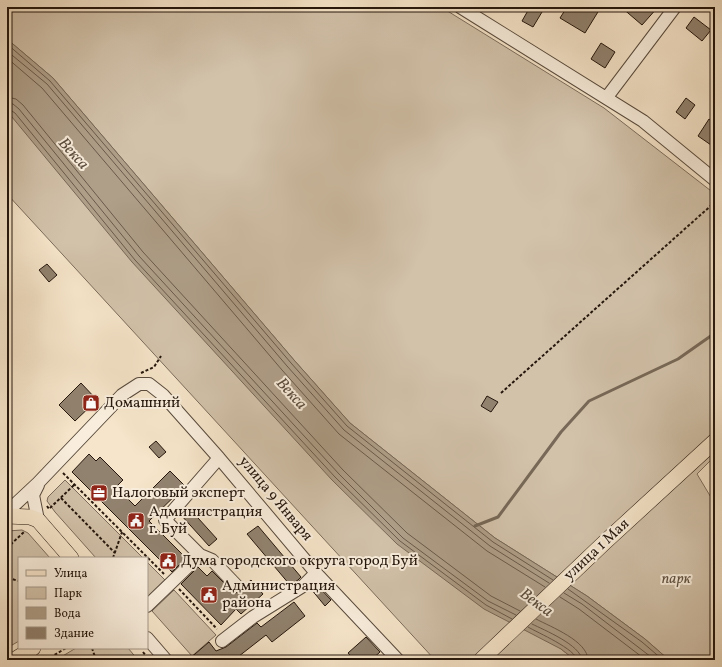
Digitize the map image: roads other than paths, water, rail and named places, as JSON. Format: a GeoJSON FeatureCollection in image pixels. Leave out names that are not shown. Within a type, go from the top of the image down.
{"type":"FeatureCollection","features":[{"type":"Feature","properties":{"kind":"main road","name":"улица 1 Мая"},"geometry":{"type":"LineString","coordinates":[[481,659],[715,441]]}},
{"type":"Feature","properties":{"kind":"main road"},"geometry":{"type":"LineString","coordinates":[[7,516],[30,517],[38,520],[70,557]]}},
{"type":"Feature","properties":{"kind":"main road"},"geometry":{"type":"LineString","coordinates":[[14,660],[31,649]]}},
{"type":"Feature","properties":{"kind":"street"},"geometry":{"type":"LineString","coordinates":[[460,7],[607,97],[643,121],[715,180]]}},
{"type":"Feature","properties":{"kind":"street"},"geometry":{"type":"LineString","coordinates":[[607,97],[675,7]]}},
{"type":"Feature","properties":{"kind":"street","name":"улица 9 Января"},"geometry":{"type":"LineString","coordinates":[[38,484],[122,395],[139,384],[148,384],[163,395],[219,458],[316,573],[398,660]]}},
{"type":"Feature","properties":{"kind":"street"},"geometry":{"type":"LineString","coordinates":[[219,458],[165,520],[200,555],[212,560],[236,585]]}},
{"type":"Feature","properties":{"kind":"street"},"geometry":{"type":"LineString","coordinates":[[7,512],[38,484]]}},
{"type":"Feature","properties":{"kind":"street"},"geometry":{"type":"LineString","coordinates":[[38,484],[34,495],[38,520]]}},
{"type":"Feature","properties":{"kind":"street"},"geometry":{"type":"LineString","coordinates":[[148,605],[200,555]]}},
{"type":"Feature","properties":{"kind":"street"},"geometry":{"type":"LineString","coordinates":[[220,635],[259,614],[303,586],[316,573]]}},
{"type":"Feature","properties":{"kind":"street"},"geometry":{"type":"LineString","coordinates":[[148,639],[166,660]]}},
{"type":"Feature","properties":{"kind":"water","name":"Векса"},"geometry":{"type":"Polygon","coordinates":[[[7,39],[53,78],[294,360],[350,423],[495,538],[587,596],[645,639],[669,660],[575,660],[561,649],[484,609],[397,544],[332,480],[132,262],[7,111],[7,39]]]}},
{"type":"Feature","properties":{"kind":"waterway"},"geometry":{"type":"LineString","coordinates":[[475,526],[498,517],[561,432],[589,401],[678,359],[715,333]]}},
{"type":"Feature","properties":{"kind":"place","name":"Домашний"},"geometry":{"type":"Point","coordinates":[91,403]}},
{"type":"Feature","properties":{"kind":"place","name":"Налоговый эксперт"},"geometry":{"type":"Point","coordinates":[99,493]}},
{"type":"Feature","properties":{"kind":"place","name":"Администрация г. Буй"},"geometry":{"type":"Point","coordinates":[136,521]}},
{"type":"Feature","properties":{"kind":"place","name":"Дума городского округа город Буй"},"geometry":{"type":"Point","coordinates":[168,561]}},
{"type":"Feature","properties":{"kind":"place","name":"Администрация района"},"geometry":{"type":"Point","coordinates":[209,595]}},
{"type":"Feature","properties":{"kind":"park label","name":"парк"},"geometry":{"type":"Point","coordinates":[676,579]}}]}
